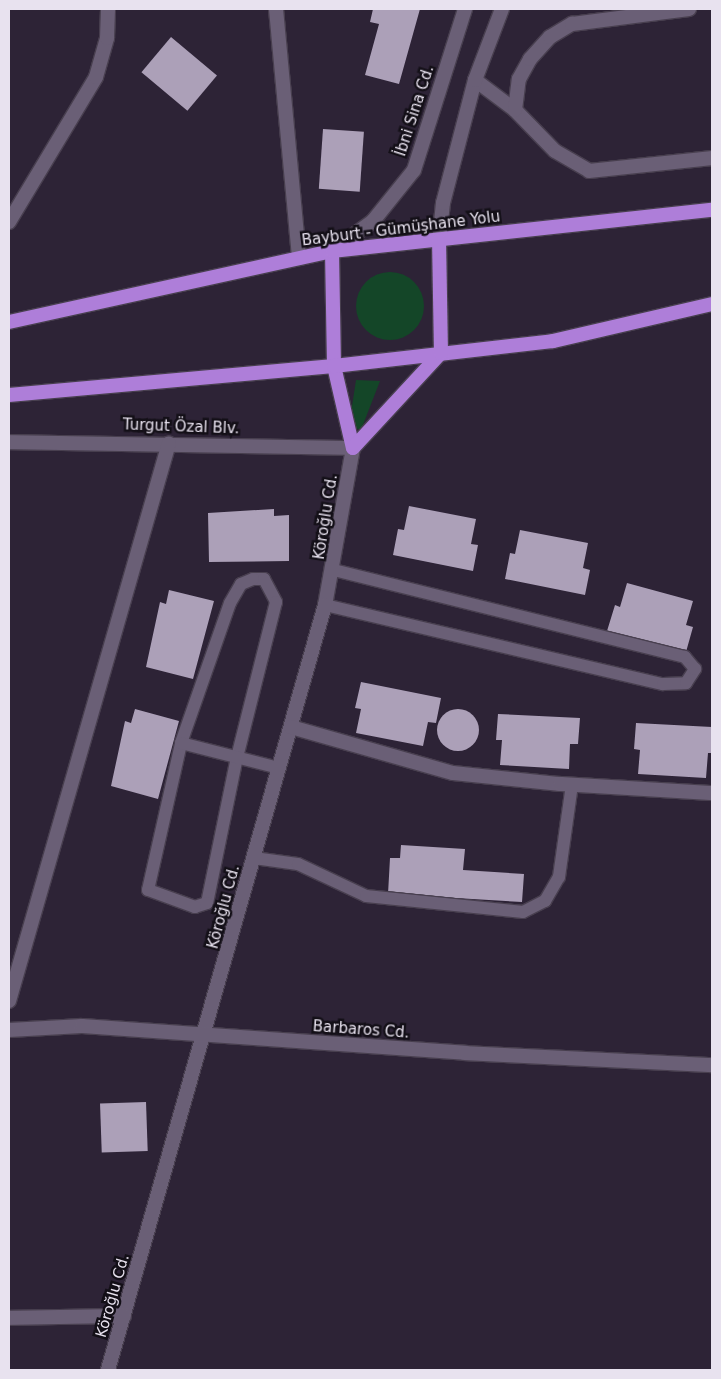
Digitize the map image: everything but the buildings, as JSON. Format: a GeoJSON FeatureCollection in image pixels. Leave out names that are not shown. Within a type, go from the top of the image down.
{"type":"FeatureCollection","features":[{"type":"Feature","properties":{"kind":"highway","name":"Bayburt - Gümüşhane Yolu"},"geometry":{"type":"LineString","coordinates":[[9,322],[332,251],[439,241],[556,224],[712,210]]}},
{"type":"Feature","properties":{"kind":"highway"},"geometry":{"type":"LineString","coordinates":[[353,448],[441,353],[439,241]]}},
{"type":"Feature","properties":{"kind":"highway"},"geometry":{"type":"LineString","coordinates":[[332,251],[334,366],[353,448]]}},
{"type":"Feature","properties":{"kind":"highway"},"geometry":{"type":"LineString","coordinates":[[9,395],[334,366],[553,341],[712,304]]}},
{"type":"Feature","properties":{"kind":"street"},"geometry":{"type":"LineString","coordinates":[[9,222],[96,77],[107,38],[108,9]]}},
{"type":"Feature","properties":{"kind":"street"},"geometry":{"type":"LineString","coordinates":[[276,9],[299,258]]}},
{"type":"Feature","properties":{"kind":"street","name":"İbni Sina Cd."},"geometry":{"type":"LineString","coordinates":[[332,251],[373,221],[414,170],[465,9]]}},
{"type":"Feature","properties":{"kind":"street"},"geometry":{"type":"LineString","coordinates":[[439,241],[443,203],[475,80],[502,9]]}},
{"type":"Feature","properties":{"kind":"street"},"geometry":{"type":"LineString","coordinates":[[515,110],[519,80],[530,59],[550,36],[572,24],[689,9]]}},
{"type":"Feature","properties":{"kind":"street"},"geometry":{"type":"LineString","coordinates":[[475,80],[515,110],[555,151],[589,171],[712,158]]}},
{"type":"Feature","properties":{"kind":"street","name":"Turgut Özal Blv."},"geometry":{"type":"LineString","coordinates":[[9,442],[168,443],[353,448]]}},
{"type":"Feature","properties":{"kind":"street"},"geometry":{"type":"LineString","coordinates":[[9,1001],[168,443]]}},
{"type":"Feature","properties":{"kind":"street","name":"Köroğlu Cd."},"geometry":{"type":"LineString","coordinates":[[108,1370],[205,1036],[325,605],[334,570],[353,448]]}},
{"type":"Feature","properties":{"kind":"street"},"geometry":{"type":"LineString","coordinates":[[291,727],[453,773],[572,784],[712,793]]}},
{"type":"Feature","properties":{"kind":"street","name":"Barbaros Cd."},"geometry":{"type":"LineString","coordinates":[[9,1030],[82,1026],[205,1036],[712,1065]]}},
{"type":"Feature","properties":{"kind":"street"},"geometry":{"type":"LineString","coordinates":[[9,1318],[124,1316]]}},
{"type":"Feature","properties":{"kind":"lane"},"geometry":{"type":"LineString","coordinates":[[325,605],[663,684],[686,683],[695,669],[686,658],[334,570]]}},
{"type":"Feature","properties":{"kind":"lane"},"geometry":{"type":"LineString","coordinates":[[264,579],[276,602],[237,757],[207,903],[195,907],[148,890],[181,743],[230,603],[241,584],[264,579]]}},
{"type":"Feature","properties":{"kind":"lane"},"geometry":{"type":"LineString","coordinates":[[181,743],[279,768]]}},
{"type":"Feature","properties":{"kind":"lane"},"geometry":{"type":"LineString","coordinates":[[254,858],[298,864],[366,896],[523,912],[545,901],[559,877],[572,784]]}},
{"type":"Feature","properties":{"kind":"green space"},"geometry":{"type":"Polygon","coordinates":[[[390,272],[403,275],[414,282],[421,293],[424,306],[421,319],[414,330],[403,337],[390,340],[377,337],[366,330],[359,319],[356,306],[359,293],[366,282],[377,275],[390,272]]]}},
{"type":"Feature","properties":{"kind":"green space"},"geometry":{"type":"Polygon","coordinates":[[[356,380],[380,381],[361,430],[349,426],[356,380]]]}}]}
